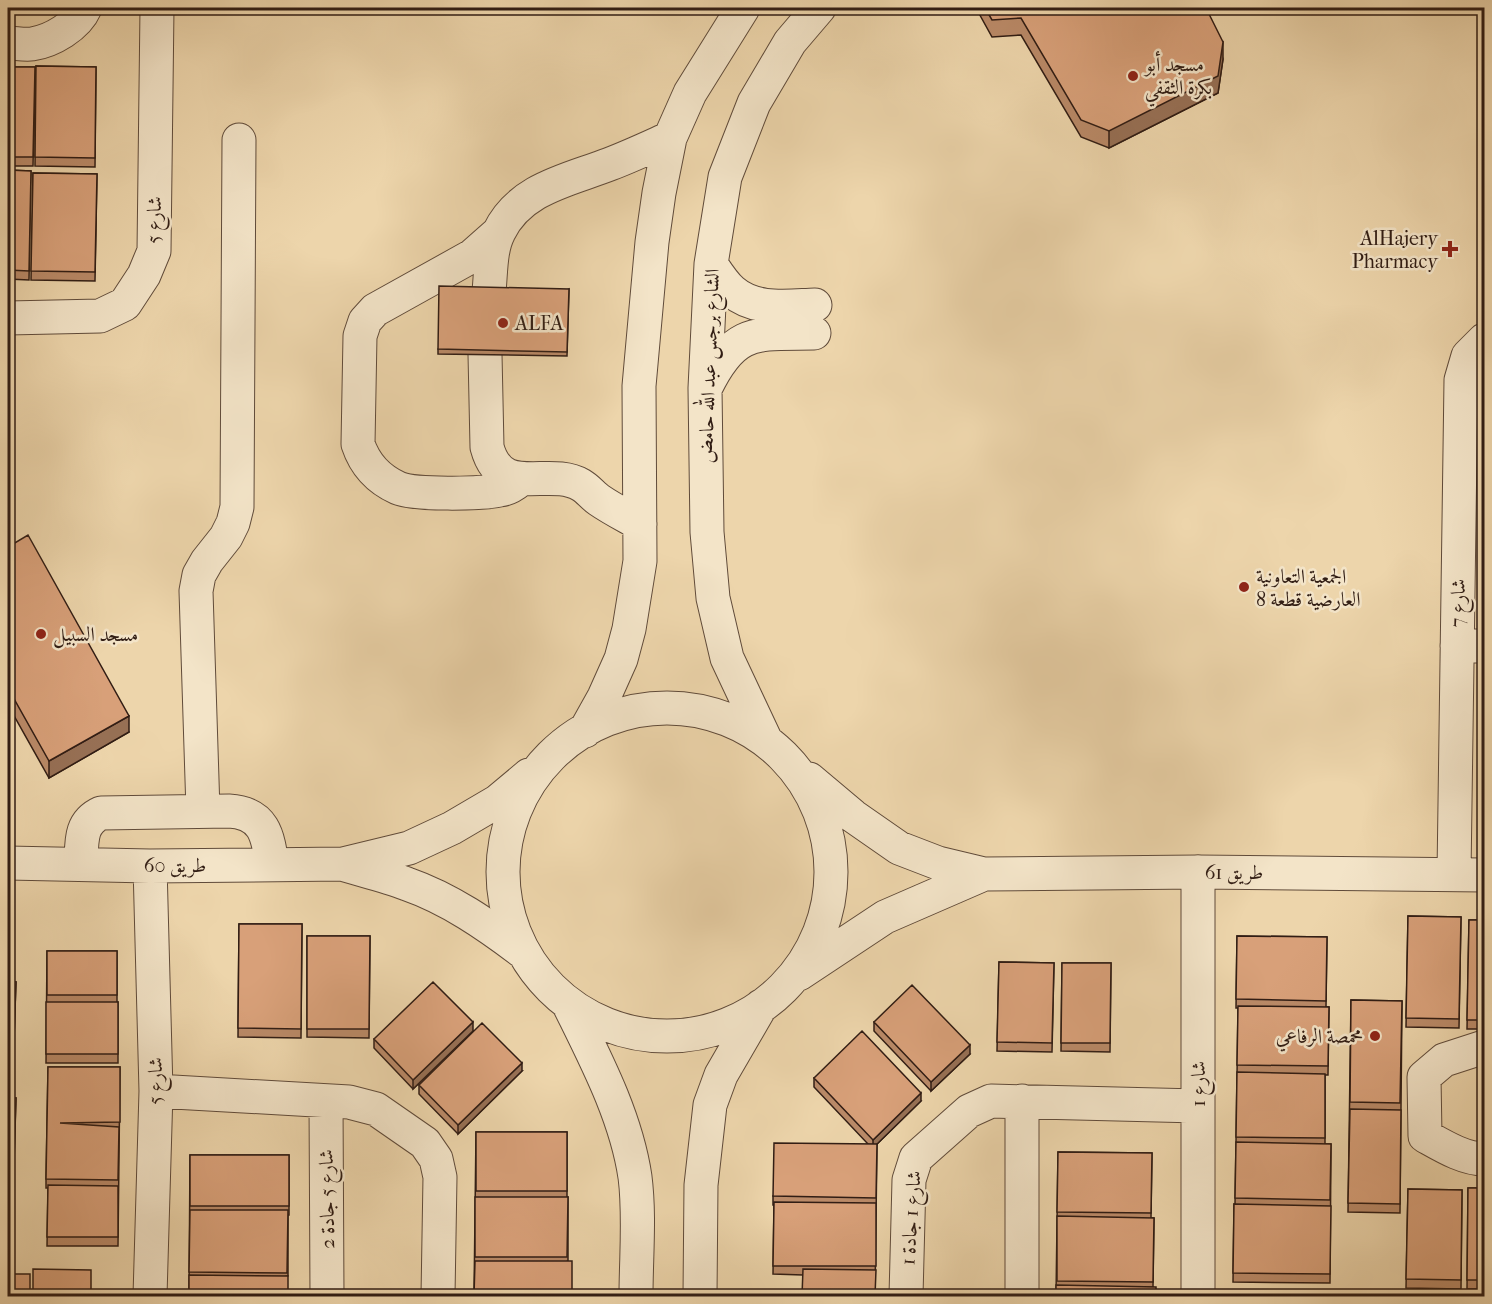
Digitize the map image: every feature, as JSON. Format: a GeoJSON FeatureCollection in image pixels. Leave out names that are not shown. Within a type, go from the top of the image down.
{"type":"FeatureCollection","features":[{"type":"Feature","properties":{"kind":"street"},"geometry":{"type":"LineString","coordinates":[[8,43],[33,44],[60,34],[80,18],[85,8]]}},
{"type":"Feature","properties":{"kind":"street","name":"شارع 5"},"geometry":{"type":"LineString","coordinates":[[8,318],[100,316],[125,304],[144,275],[154,251],[157,8]]}},
{"type":"Feature","properties":{"kind":"street"},"geometry":{"type":"LineString","coordinates":[[585,730],[604,697],[621,659],[640,561],[639,386],[654,232],[670,138],[690,93],[743,8]]}},
{"type":"Feature","properties":{"kind":"street","name":"الشارع برجس عبد الله حامض"},"geometry":{"type":"LineString","coordinates":[[766,741],[727,658],[713,598],[706,532],[705,388],[711,264],[725,177],[754,103],[790,42],[819,8]]}},
{"type":"Feature","properties":{"kind":"street"},"geometry":{"type":"LineString","coordinates":[[520,480],[511,487],[487,492],[417,492],[400,489],[373,471],[363,458],[358,444],[360,336],[365,321],[375,310],[472,256],[498,233],[516,206],[543,189],[670,138]]}},
{"type":"Feature","properties":{"kind":"street"},"geometry":{"type":"LineString","coordinates":[[203,811],[196,591],[199,575],[226,537],[237,507],[239,140]]}},
{"type":"Feature","properties":{"kind":"street"},"geometry":{"type":"LineString","coordinates":[[489,291],[491,266],[498,233]]}},
{"type":"Feature","properties":{"kind":"street"},"geometry":{"type":"LineString","coordinates":[[705,388],[716,365],[731,348],[746,337],[814,319],[747,302],[730,290],[711,264]]}},
{"type":"Feature","properties":{"kind":"street","name":"شارع 7"},"geometry":{"type":"LineString","coordinates":[[1469,874],[1471,646],[1461,380],[1468,356],[1485,340]]}},
{"type":"Feature","properties":{"kind":"street"},"geometry":{"type":"LineString","coordinates":[[484,354],[487,447],[490,460],[500,471],[520,480],[559,480],[580,485],[598,500],[639,524]]}},
{"type":"Feature","properties":{"kind":"street"},"geometry":{"type":"LineString","coordinates":[[673,708],[706,712],[737,724],[766,741],[790,763],[809,790],[823,820],[830,853],[830,886],[824,919],[812,950],[793,978],[769,1001],[741,1019],[710,1031],[678,1037],[645,1036],[612,1028],[568,1003],[534,969],[518,940],[507,908],[503,875],[506,842],[516,810],[531,780],[553,755],[585,730],[608,719],[640,710],[673,708]]}},
{"type":"Feature","properties":{"kind":"street","name":"طريق 60"},"geometry":{"type":"LineString","coordinates":[[8,863],[150,866],[343,864],[409,848],[452,828],[498,801],[553,755]]}},
{"type":"Feature","properties":{"kind":"street","name":"طريق 61"},"geometry":{"type":"LineString","coordinates":[[790,763],[853,816],[899,848],[938,863],[984,874],[1198,872],[1469,874]]}},
{"type":"Feature","properties":{"kind":"street"},"geometry":{"type":"LineString","coordinates":[[81,864],[82,832],[93,816],[101,813],[203,811],[239,812],[257,820],[265,830],[272,865]]}},
{"type":"Feature","properties":{"kind":"street","name":"طريق 60"},"geometry":{"type":"LineString","coordinates":[[343,864],[407,884],[450,903],[489,926],[525,954]]}},
{"type":"Feature","properties":{"kind":"street","name":"شارع 5"},"geometry":{"type":"LineString","coordinates":[[150,866],[156,1091],[150,1296]]}},
{"type":"Feature","properties":{"kind":"street","name":"شارع 1"},"geometry":{"type":"LineString","coordinates":[[1198,872],[1198,1296]]}},
{"type":"Feature","properties":{"kind":"street","name":"طريق 61"},"geometry":{"type":"LineString","coordinates":[[793,978],[885,917],[984,874]]}},
{"type":"Feature","properties":{"kind":"street"},"geometry":{"type":"LineString","coordinates":[[568,1003],[613,1100],[628,1146],[635,1178],[636,1296]]}},
{"type":"Feature","properties":{"kind":"street"},"geometry":{"type":"LineString","coordinates":[[700,1296],[701,1185],[710,1105],[722,1075],[761,1006]]}},
{"type":"Feature","properties":{"kind":"street"},"geometry":{"type":"LineString","coordinates":[[1485,1047],[1444,1060],[1424,1077],[1425,1136],[1445,1148],[1476,1159],[1485,1159]]}},
{"type":"Feature","properties":{"kind":"street"},"geometry":{"type":"LineString","coordinates":[[156,1091],[349,1102],[376,1109],[425,1143],[436,1159],[440,1177],[438,1296]]}},
{"type":"Feature","properties":{"kind":"street","name":"شارع 5 جادة 2"},"geometry":{"type":"LineString","coordinates":[[326,1101],[327,1296]]}},
{"type":"Feature","properties":{"kind":"street","name":"شارع 1 جادة 1"},"geometry":{"type":"LineString","coordinates":[[906,1296],[909,1180],[916,1158],[969,1111],[991,1101],[1198,1106]]}},
{"type":"Feature","properties":{"kind":"street"},"geometry":{"type":"LineString","coordinates":[[1022,1101],[1022,1296]]}},
{"type":"Feature","properties":{"kind":"building","name":"مسجد أبو بكرة الثقفي"},"geometry":{"type":"Polygon","coordinates":[[[985,8],[1206,8],[1223,42],[1218,76],[1109,131],[1081,120],[1021,18],[992,20],[985,8]]]}},
{"type":"Feature","properties":{"kind":"building"},"geometry":{"type":"Polygon","coordinates":[[[36,66],[96,67],[95,158],[35,157],[36,66]]]}},
{"type":"Feature","properties":{"kind":"building"},"geometry":{"type":"Polygon","coordinates":[[[8,67],[35,67],[33,157],[8,157],[8,67]]]}},
{"type":"Feature","properties":{"kind":"building"},"geometry":{"type":"Polygon","coordinates":[[[8,170],[31,171],[29,271],[8,270],[8,170]]]}},
{"type":"Feature","properties":{"kind":"building"},"geometry":{"type":"Polygon","coordinates":[[[33,173],[97,174],[95,272],[31,271],[33,173]]]}},
{"type":"Feature","properties":{"kind":"building","name":"ALFA"},"geometry":{"type":"Polygon","coordinates":[[[439,286],[569,289],[567,352],[438,349],[439,286]]]}},
{"type":"Feature","properties":{"kind":"building","name":"مسجد السبيل"},"geometry":{"type":"Polygon","coordinates":[[[28,535],[129,716],[49,761],[8,688],[8,547],[28,535]]]}},
{"type":"Feature","properties":{"kind":"building"},"geometry":{"type":"Polygon","coordinates":[[[1408,916],[1461,917],[1459,1019],[1406,1018],[1408,916]]]}},
{"type":"Feature","properties":{"kind":"building"},"geometry":{"type":"Polygon","coordinates":[[[1469,920],[1485,920],[1485,1020],[1467,1020],[1469,920]]]}},
{"type":"Feature","properties":{"kind":"building"},"geometry":{"type":"Polygon","coordinates":[[[239,924],[302,924],[301,1029],[238,1028],[239,924]]]}},
{"type":"Feature","properties":{"kind":"building"},"geometry":{"type":"Polygon","coordinates":[[[307,936],[370,936],[369,1029],[307,1029],[307,936]]]}},
{"type":"Feature","properties":{"kind":"building"},"geometry":{"type":"Polygon","coordinates":[[[1237,936],[1327,937],[1326,1001],[1236,999],[1237,936]]]}},
{"type":"Feature","properties":{"kind":"building"},"geometry":{"type":"Polygon","coordinates":[[[47,951],[117,951],[117,995],[47,995],[47,951]]]}},
{"type":"Feature","properties":{"kind":"building"},"geometry":{"type":"Polygon","coordinates":[[[999,962],[1054,963],[1052,1043],[997,1042],[999,962]]]}},
{"type":"Feature","properties":{"kind":"building"},"geometry":{"type":"Polygon","coordinates":[[[1062,963],[1111,963],[1110,1043],[1061,1043],[1062,963]]]}},
{"type":"Feature","properties":{"kind":"building"},"geometry":{"type":"Polygon","coordinates":[[[8,981],[16,982],[12,1092],[8,1092],[8,981]]]}},
{"type":"Feature","properties":{"kind":"building"},"geometry":{"type":"Polygon","coordinates":[[[433,982],[473,1022],[413,1080],[374,1039],[433,982]]]}},
{"type":"Feature","properties":{"kind":"building"},"geometry":{"type":"Polygon","coordinates":[[[912,985],[970,1045],[931,1082],[874,1022],[912,985]]]}},
{"type":"Feature","properties":{"kind":"building"},"geometry":{"type":"Polygon","coordinates":[[[1351,1000],[1402,1001],[1400,1103],[1350,1102],[1351,1000]]]}},
{"type":"Feature","properties":{"kind":"building"},"geometry":{"type":"Polygon","coordinates":[[[46,1002],[118,1002],[118,1054],[46,1054],[46,1002]]]}},
{"type":"Feature","properties":{"kind":"building"},"geometry":{"type":"Polygon","coordinates":[[[1238,1006],[1329,1007],[1328,1066],[1237,1065],[1238,1006]]]}},
{"type":"Feature","properties":{"kind":"building"},"geometry":{"type":"Polygon","coordinates":[[[482,1023],[522,1063],[458,1125],[419,1085],[482,1023]]]}},
{"type":"Feature","properties":{"kind":"building"},"geometry":{"type":"Polygon","coordinates":[[[862,1031],[921,1093],[873,1140],[814,1078],[862,1031]]]}},
{"type":"Feature","properties":{"kind":"building"},"geometry":{"type":"Polygon","coordinates":[[[48,1067],[120,1067],[120,1122],[60,1123],[119,1127],[118,1180],[46,1179],[48,1067]]]}},
{"type":"Feature","properties":{"kind":"building"},"geometry":{"type":"Polygon","coordinates":[[[1237,1072],[1325,1074],[1325,1138],[1236,1137],[1237,1072]]]}},
{"type":"Feature","properties":{"kind":"building"},"geometry":{"type":"Polygon","coordinates":[[[8,1098],[16,1098],[13,1187],[8,1187],[8,1098]]]}},
{"type":"Feature","properties":{"kind":"building"},"geometry":{"type":"Polygon","coordinates":[[[1350,1109],[1401,1110],[1400,1204],[1348,1203],[1350,1109]]]}},
{"type":"Feature","properties":{"kind":"building"},"geometry":{"type":"Polygon","coordinates":[[[476,1132],[567,1132],[567,1191],[476,1191],[476,1132]]]}},
{"type":"Feature","properties":{"kind":"building"},"geometry":{"type":"Polygon","coordinates":[[[1236,1142],[1331,1144],[1330,1200],[1235,1198],[1236,1142]]]}},
{"type":"Feature","properties":{"kind":"building"},"geometry":{"type":"Polygon","coordinates":[[[774,1143],[877,1144],[876,1198],[773,1196],[774,1143]]]}},
{"type":"Feature","properties":{"kind":"building"},"geometry":{"type":"Polygon","coordinates":[[[1058,1152],[1152,1153],[1151,1213],[1057,1212],[1058,1152]]]}},
{"type":"Feature","properties":{"kind":"building"},"geometry":{"type":"Polygon","coordinates":[[[190,1155],[289,1155],[289,1206],[190,1206],[190,1155]]]}},
{"type":"Feature","properties":{"kind":"building"},"geometry":{"type":"Polygon","coordinates":[[[48,1185],[118,1186],[118,1237],[47,1237],[48,1185]]]}},
{"type":"Feature","properties":{"kind":"building"},"geometry":{"type":"Polygon","coordinates":[[[1468,1188],[1485,1188],[1485,1280],[1467,1280],[1468,1188]]]}},
{"type":"Feature","properties":{"kind":"building"},"geometry":{"type":"Polygon","coordinates":[[[1408,1189],[1462,1190],[1461,1280],[1406,1279],[1408,1189]]]}},
{"type":"Feature","properties":{"kind":"building"},"geometry":{"type":"Polygon","coordinates":[[[475,1197],[568,1197],[567,1257],[475,1257],[475,1197]]]}},
{"type":"Feature","properties":{"kind":"building"},"geometry":{"type":"Polygon","coordinates":[[[774,1202],[876,1203],[876,1266],[773,1266],[774,1202]]]}},
{"type":"Feature","properties":{"kind":"building"},"geometry":{"type":"Polygon","coordinates":[[[1234,1204],[1331,1206],[1330,1274],[1233,1273],[1234,1204]]]}},
{"type":"Feature","properties":{"kind":"building"},"geometry":{"type":"Polygon","coordinates":[[[190,1210],[288,1210],[287,1273],[189,1272],[190,1210]]]}},
{"type":"Feature","properties":{"kind":"building"},"geometry":{"type":"Polygon","coordinates":[[[1057,1216],[1154,1218],[1153,1282],[1057,1281],[1057,1216]]]}},
{"type":"Feature","properties":{"kind":"building"},"geometry":{"type":"Polygon","coordinates":[[[475,1261],[572,1261],[572,1296],[474,1296],[475,1261]]]}},
{"type":"Feature","properties":{"kind":"building"},"geometry":{"type":"Polygon","coordinates":[[[33,1269],[91,1270],[91,1296],[33,1296],[33,1269]]]}},
{"type":"Feature","properties":{"kind":"building"},"geometry":{"type":"Polygon","coordinates":[[[803,1269],[876,1270],[875,1296],[802,1296],[803,1269]]]}},
{"type":"Feature","properties":{"kind":"building"},"geometry":{"type":"Polygon","coordinates":[[[8,1274],[30,1274],[30,1296],[8,1296],[8,1274]]]}},
{"type":"Feature","properties":{"kind":"building"},"geometry":{"type":"Polygon","coordinates":[[[189,1275],[288,1276],[288,1296],[189,1296],[189,1275]]]}},
{"type":"Feature","properties":{"kind":"building"},"geometry":{"type":"Polygon","coordinates":[[[1056,1285],[1156,1287],[1156,1296],[1056,1296],[1056,1285]]]}},
{"type":"Feature","properties":{"kind":"place","name":"مسجد أبو بكرة الثقفي"},"geometry":{"type":"Point","coordinates":[1133,76]}},
{"type":"Feature","properties":{"kind":"place","name":"AlHajery Pharmacy"},"geometry":{"type":"Point","coordinates":[1450,249]}},
{"type":"Feature","properties":{"kind":"place","name":"ALFA"},"geometry":{"type":"Point","coordinates":[503,323]}},
{"type":"Feature","properties":{"kind":"place","name":"الجمعية التعاونية العارضية قطعة 8"},"geometry":{"type":"Point","coordinates":[1244,587]}},
{"type":"Feature","properties":{"kind":"place","name":"مسجد السبيل"},"geometry":{"type":"Point","coordinates":[41,634]}},
{"type":"Feature","properties":{"kind":"place","name":"محمصة الرفاعي"},"geometry":{"type":"Point","coordinates":[1375,1036]}}]}
